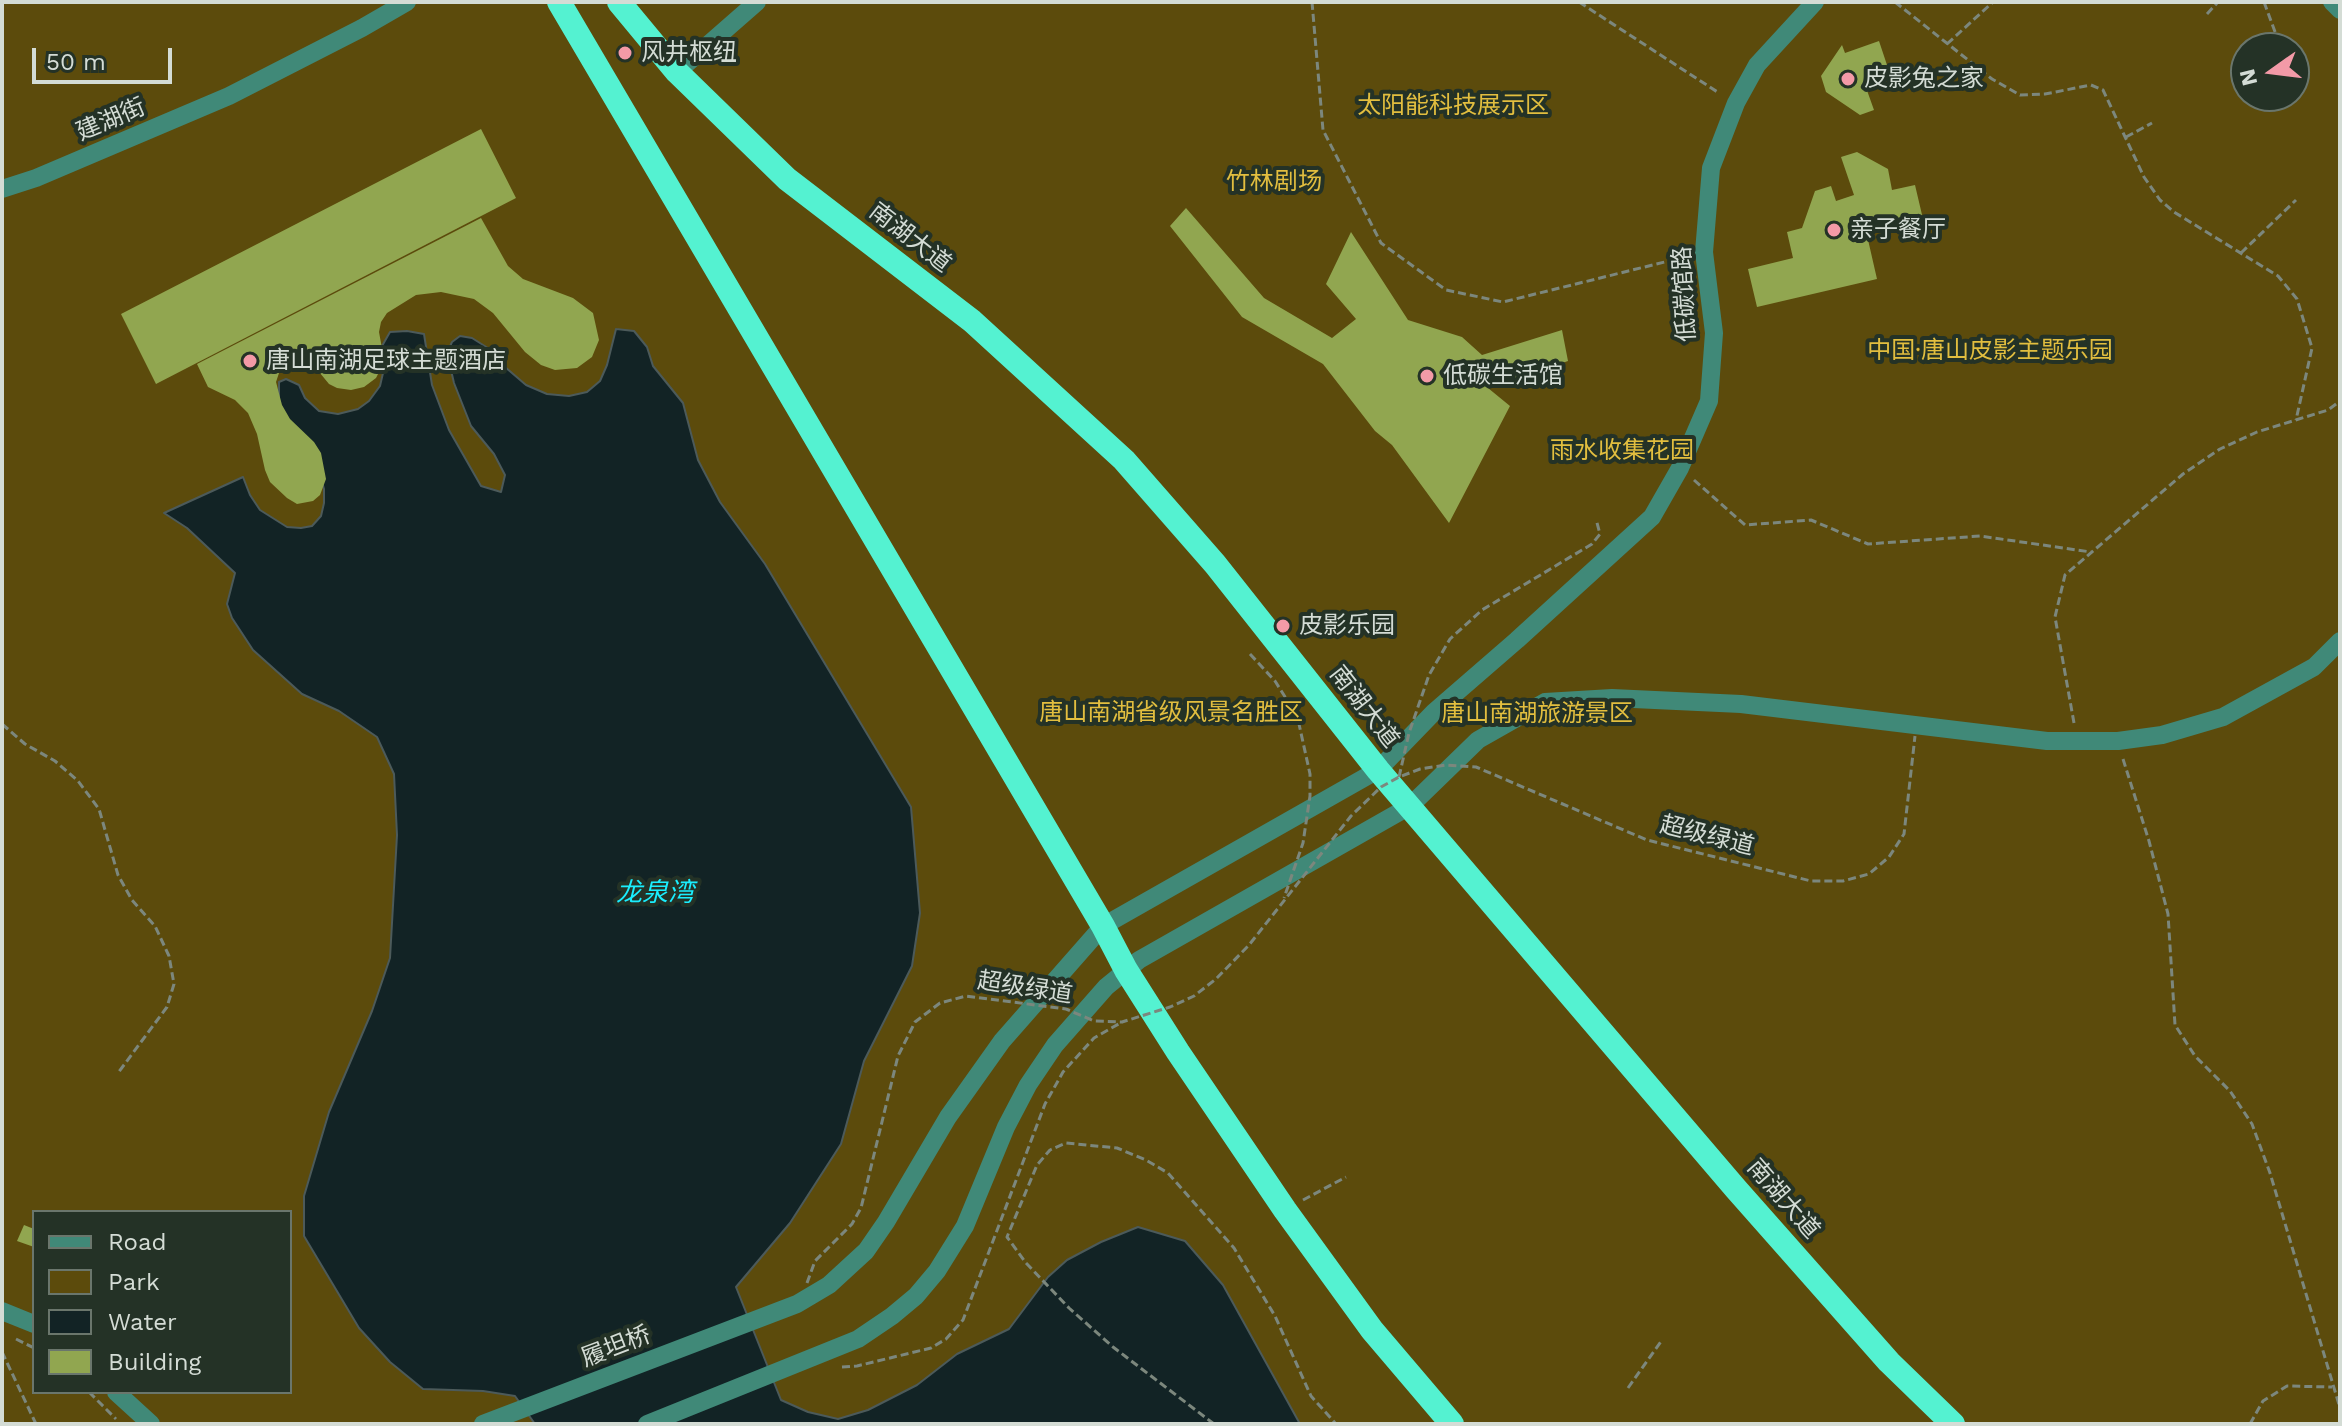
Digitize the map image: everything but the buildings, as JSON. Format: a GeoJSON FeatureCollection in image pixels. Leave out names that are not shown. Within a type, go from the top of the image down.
{"type":"FeatureCollection","features":[{"type":"Feature","properties":{"kind":"highway"},"geometry":{"type":"LineString","coordinates":[[559,2],[1126,970],[1285,1210],[1372,1330],[1452,1424]]}},
{"type":"Feature","properties":{"kind":"highway","name":"南湖大道"},"geometry":{"type":"LineString","coordinates":[[619,2],[677,72],[787,179],[972,321],[1124,460],[1215,564],[1388,773],[1410,806],[1736,1189],[1889,1362],[1953,1424]]}},
{"type":"Feature","properties":{"kind":"street","name":"建湖街"},"geometry":{"type":"LineString","coordinates":[[2,189],[36,178],[229,96],[407,2]]}},
{"type":"Feature","properties":{"kind":"street"},"geometry":{"type":"LineString","coordinates":[[677,72],[757,2]]}},
{"type":"Feature","properties":{"kind":"street","name":"低碳馆路"},"geometry":{"type":"LineString","coordinates":[[1103,926],[1388,773],[1434,712],[1652,517],[1680,468],[1709,401],[1714,333],[1704,252],[1711,168],[1736,103],[1757,65],[1815,2]]}},
{"type":"Feature","properties":{"kind":"street"},"geometry":{"type":"LineString","coordinates":[[2332,2],[2340,10]]}},
{"type":"Feature","properties":{"kind":"street"},"geometry":{"type":"LineString","coordinates":[[647,1424],[858,1339],[916,1296],[937,1271],[965,1226],[1006,1127],[1028,1085],[1055,1045],[1106,987],[1126,970],[1410,806],[1478,740],[1545,702],[1612,698],[1741,704],[2047,741],[2118,741],[2162,735],[2223,717],[2314,667],[2340,641]]}},
{"type":"Feature","properties":{"kind":"street","name":"履坦桥"},"geometry":{"type":"LineString","coordinates":[[484,1424],[797,1304],[829,1285],[866,1251],[948,1117],[1002,1041],[1103,926]]}},
{"type":"Feature","properties":{"kind":"street"},"geometry":{"type":"LineString","coordinates":[[2,1311],[32,1323]]}},
{"type":"Feature","properties":{"kind":"street"},"geometry":{"type":"LineString","coordinates":[[118,1394],[151,1424]]}},
{"type":"Feature","properties":{"kind":"path"},"geometry":{"type":"LineString","coordinates":[[1312,2],[1323,130],[1381,243],[1446,290],[1503,302],[1704,252]]}},
{"type":"Feature","properties":{"kind":"path"},"geometry":{"type":"LineString","coordinates":[[1579,2],[1736,103]]}},
{"type":"Feature","properties":{"kind":"path"},"geometry":{"type":"LineString","coordinates":[[1895,2],[1992,79],[2020,95],[2045,94],[2091,85],[2103,90],[2144,177],[2160,200],[2174,212],[2278,276],[2297,299],[2312,348],[2296,420]]}},
{"type":"Feature","properties":{"kind":"path"},"geometry":{"type":"LineString","coordinates":[[1947,44],[1993,2]]}},
{"type":"Feature","properties":{"kind":"path"},"geometry":{"type":"LineString","coordinates":[[2207,14],[2218,2]]}},
{"type":"Feature","properties":{"kind":"path"},"geometry":{"type":"LineString","coordinates":[[2264,2],[2275,32]]}},
{"type":"Feature","properties":{"kind":"path"},"geometry":{"type":"LineString","coordinates":[[2126,137],[2152,123]]}},
{"type":"Feature","properties":{"kind":"path"},"geometry":{"type":"LineString","coordinates":[[2241,253],[2296,200]]}},
{"type":"Feature","properties":{"kind":"path"},"geometry":{"type":"LineString","coordinates":[[2078,742],[2055,617],[2065,575],[2183,474],[2220,449],[2257,432],[2328,410],[2340,401]]}},
{"type":"Feature","properties":{"kind":"path"},"geometry":{"type":"LineString","coordinates":[[1680,468],[1745,525],[1811,520],[1868,544],[1980,536],[2091,552]]}},
{"type":"Feature","properties":{"kind":"path"},"geometry":{"type":"LineString","coordinates":[[1388,773],[1409,733],[1429,675],[1450,639],[1482,610],[1592,544],[1600,534],[1596,519]]}},
{"type":"Feature","properties":{"kind":"path","name":"超级绿道"},"geometry":{"type":"LineString","coordinates":[[1250,654],[1275,681],[1289,703],[1299,724],[1310,774],[1303,843],[1283,902]]}},
{"type":"Feature","properties":{"kind":"path"},"geometry":{"type":"LineString","coordinates":[[2,724],[78,781],[99,809],[118,875],[132,900],[155,926],[169,956],[174,984],[167,1007],[118,1073]]}},
{"type":"Feature","properties":{"kind":"path","name":"超级绿道"},"geometry":{"type":"LineString","coordinates":[[807,1283],[815,1261],[852,1224],[861,1208],[898,1056],[915,1022],[940,1003],[966,996],[1066,1009],[1094,1021],[1122,1022],[1194,996],[1216,979],[1249,945],[1351,816],[1381,787],[1388,773],[1446,765],[1476,767],[1647,840],[1811,881],[1843,881],[1869,874],[1889,857],[1904,834],[1915,736]]}},
{"type":"Feature","properties":{"kind":"path"},"geometry":{"type":"LineString","coordinates":[[2118,741],[2168,914],[2175,1025],[2195,1056],[2230,1091],[2252,1124],[2270,1173],[2340,1408]]}},
{"type":"Feature","properties":{"kind":"path"},"geometry":{"type":"LineString","coordinates":[[1214,1424],[1113,1347],[1069,1308],[1026,1263],[1007,1237],[1037,1165],[1050,1150],[1066,1143],[1117,1148],[1168,1173],[1234,1248],[1275,1316],[1311,1396],[1336,1424]]}},
{"type":"Feature","properties":{"kind":"path"},"geometry":{"type":"LineString","coordinates":[[1285,1210],[1346,1177]]}},
{"type":"Feature","properties":{"kind":"path"},"geometry":{"type":"LineString","coordinates":[[12,1336],[32,1347]]}},
{"type":"Feature","properties":{"kind":"path"},"geometry":{"type":"LineString","coordinates":[[1628,1388],[1662,1340]]}},
{"type":"Feature","properties":{"kind":"path"},"geometry":{"type":"LineString","coordinates":[[2,1352],[36,1424]]}},
{"type":"Feature","properties":{"kind":"path"},"geometry":{"type":"LineString","coordinates":[[2250,1424],[2263,1401],[2287,1386],[2309,1384],[2334,1387]]}},
{"type":"Feature","properties":{"kind":"green space","name":"唐山南湖旅游景区"},"geometry":{"type":"Polygon","coordinates":[[[2,2],[2340,2],[2340,1424],[2,1424],[2,2]]]}},
{"type":"Feature","properties":{"kind":"water","name":"龙泉湾"},"geometry":{"type":"Polygon","coordinates":[[[616,329],[634,331],[647,347],[653,366],[683,403],[698,460],[720,502],[765,564],[911,807],[920,913],[912,966],[864,1061],[841,1144],[790,1223],[736,1287],[781,1400],[808,1412],[838,1419],[868,1410],[917,1385],[957,1354],[1009,1329],[1048,1277],[1067,1260],[1138,1227],[1185,1241],[1223,1285],[1300,1424],[535,1424],[515,1396],[483,1391],[423,1389],[390,1362],[359,1328],[304,1236],[304,1196],[329,1112],[372,1011],[390,958],[397,835],[394,774],[377,737],[339,711],[302,694],[253,650],[232,618],[227,604],[235,573],[187,528],[164,513],[243,477],[260,510],[287,527],[312,526],[321,516],[324,489],[314,454],[279,406],[279,382],[286,379],[299,385],[305,398],[319,411],[338,414],[358,409],[369,401],[380,386],[382,346],[390,332],[424,334],[432,385],[449,430],[481,486],[501,492],[505,475],[494,454],[471,426],[454,383],[447,353],[452,342],[460,336],[472,338],[491,350],[526,385],[547,394],[569,396],[587,392],[600,381],[616,329]]]}},
{"type":"Feature","properties":{"kind":"place","name":"风井枢纽"},"geometry":{"type":"Point","coordinates":[625,53]}},
{"type":"Feature","properties":{"kind":"place","name":"皮影兔之家"},"geometry":{"type":"Point","coordinates":[1848,79]}},
{"type":"Feature","properties":{"kind":"place","name":"亲子餐厅"},"geometry":{"type":"Point","coordinates":[1834,230]}},
{"type":"Feature","properties":{"kind":"place","name":"唐山南湖足球主题酒店"},"geometry":{"type":"Point","coordinates":[250,361]}},
{"type":"Feature","properties":{"kind":"place","name":"低碳生活馆"},"geometry":{"type":"Point","coordinates":[1427,376]}},
{"type":"Feature","properties":{"kind":"place","name":"皮影乐园"},"geometry":{"type":"Point","coordinates":[1283,626]}},
{"type":"Feature","properties":{"kind":"park label","name":"太阳能科技展示区"},"geometry":{"type":"Point","coordinates":[1453,106]}},
{"type":"Feature","properties":{"kind":"park label","name":"竹林剧场"},"geometry":{"type":"Point","coordinates":[1274,182]}},
{"type":"Feature","properties":{"kind":"park label","name":"中国·唐山皮影主题乐园"},"geometry":{"type":"Point","coordinates":[1990,351]}},
{"type":"Feature","properties":{"kind":"park label","name":"雨水收集花园"},"geometry":{"type":"Point","coordinates":[1622,451]}},
{"type":"Feature","properties":{"kind":"park label","name":"唐山南湖省级风景名胜区"},"geometry":{"type":"Point","coordinates":[1171,713]}}]}
